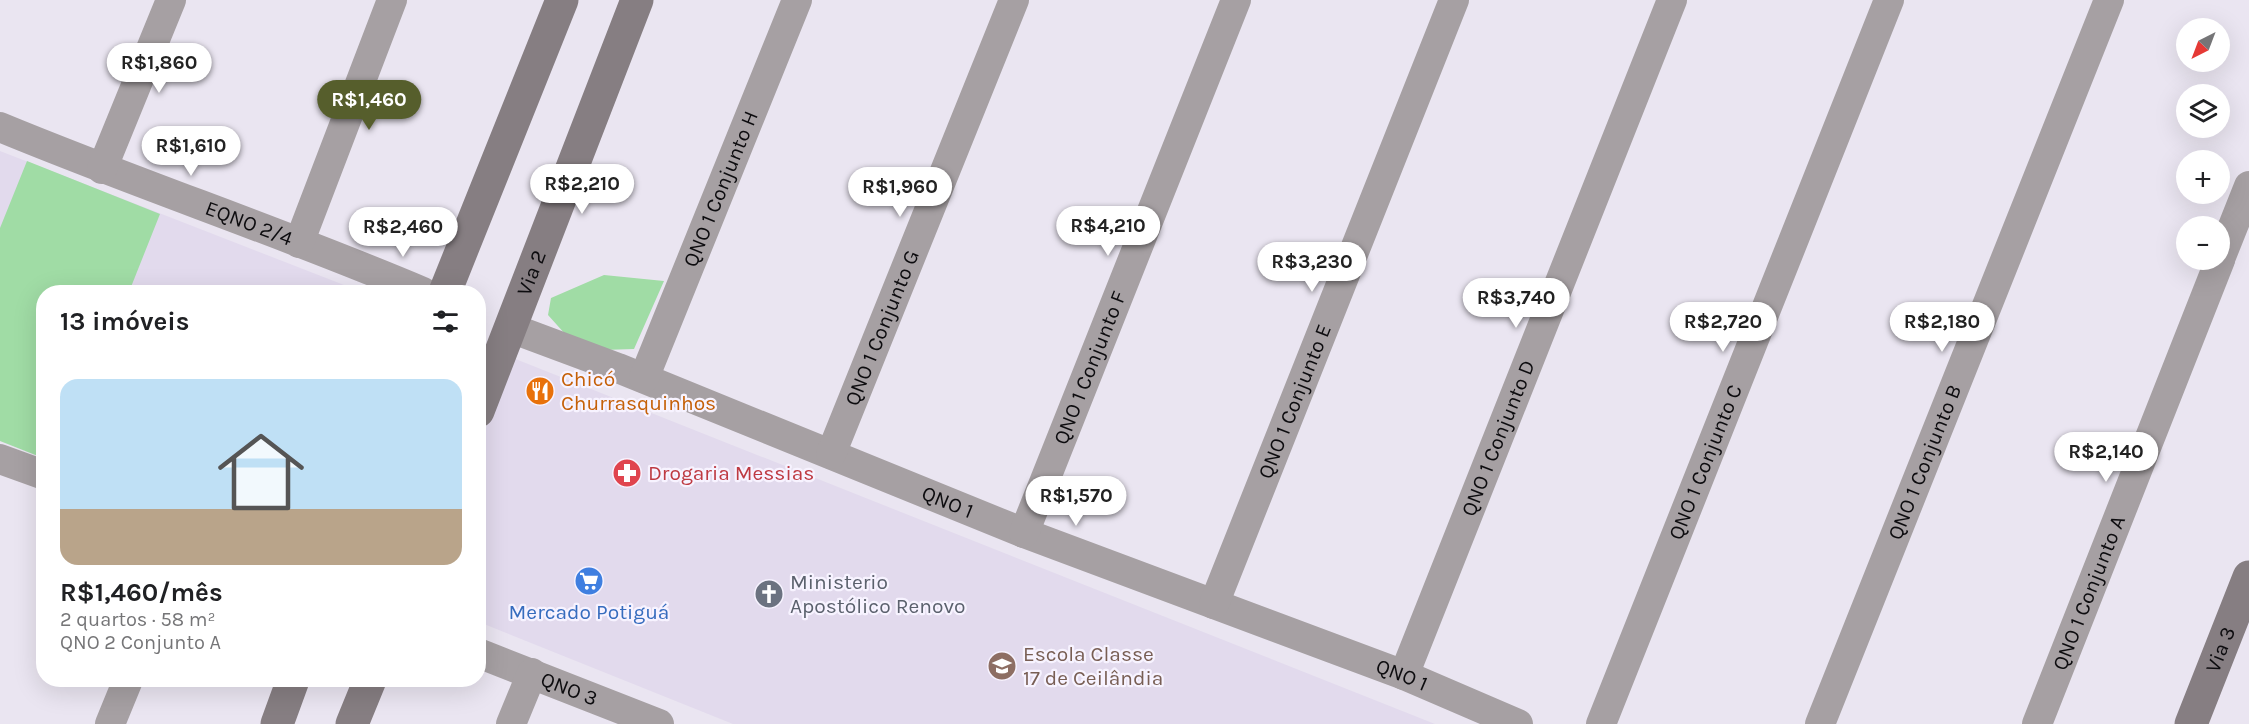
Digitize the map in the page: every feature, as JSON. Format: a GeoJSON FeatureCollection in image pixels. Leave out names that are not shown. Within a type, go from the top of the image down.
{"type":"FeatureCollection","features":[{"type":"Feature","properties":{"kind":"main road"},"geometry":{"type":"LineString","coordinates":[[448,285],[562,0]]}},
{"type":"Feature","properties":{"kind":"main road","name":"Via 2"},"geometry":{"type":"LineString","coordinates":[[486,391],[637,0]]}},
{"type":"Feature","properties":{"kind":"main road","name":"Via 3"},"geometry":{"type":"LineString","coordinates":[[2191,724],[2249,577]]}},
{"type":"Feature","properties":{"kind":"main road"},"geometry":{"type":"LineString","coordinates":[[277,724],[290,687]]}},
{"type":"Feature","properties":{"kind":"main road"},"geometry":{"type":"LineString","coordinates":[[352,724],[367,687]]}},
{"type":"Feature","properties":{"kind":"street"},"geometry":{"type":"LineString","coordinates":[[102,169],[171,0]]}},
{"type":"Feature","properties":{"kind":"street"},"geometry":{"type":"LineString","coordinates":[[299,243],[392,0]]}},
{"type":"Feature","properties":{"kind":"street","name":"QNO 1 Conjunto H"},"geometry":{"type":"LineString","coordinates":[[644,378],[797,0]]}},
{"type":"Feature","properties":{"kind":"street","name":"QNO 1 Conjunto G"},"geometry":{"type":"LineString","coordinates":[[831,454],[1014,0]]}},
{"type":"Feature","properties":{"kind":"street","name":"QNO 1 Conjunto F"},"geometry":{"type":"LineString","coordinates":[[1024,533],[1236,0]]}},
{"type":"Feature","properties":{"kind":"street","name":"QNO 1 Conjunto E"},"geometry":{"type":"LineString","coordinates":[[1214,604],[1454,0]]}},
{"type":"Feature","properties":{"kind":"street","name":"QNO 1 Conjunto D"},"geometry":{"type":"LineString","coordinates":[[1404,675],[1672,0]]}},
{"type":"Feature","properties":{"kind":"street","name":"QNO 1 Conjunto C"},"geometry":{"type":"LineString","coordinates":[[1601,724],[1889,0]]}},
{"type":"Feature","properties":{"kind":"street","name":"QNO 1 Conjunto B"},"geometry":{"type":"LineString","coordinates":[[1820,724],[2109,0]]}},
{"type":"Feature","properties":{"kind":"street","name":"EQNO 2/4"},"geometry":{"type":"LineString","coordinates":[[0,127],[102,169],[406,285]]}},
{"type":"Feature","properties":{"kind":"street","name":"QNO 1 Conjunto A"},"geometry":{"type":"LineString","coordinates":[[2230,234],[2249,186]]}},
{"type":"Feature","properties":{"kind":"street","name":"QNO 1 Conjunto A"},"geometry":{"type":"LineString","coordinates":[[2037,724],[2216,270]]}},
{"type":"Feature","properties":{"kind":"street","name":"QNO 1"},"geometry":{"type":"LineString","coordinates":[[511,328],[644,378],[1024,533],[1404,675],[1518,724]]}},
{"type":"Feature","properties":{"kind":"street"},"geometry":{"type":"LineString","coordinates":[[0,459],[36,472]]}},
{"type":"Feature","properties":{"kind":"street","name":"QNO 3"},"geometry":{"type":"LineString","coordinates":[[486,656],[659,724]]}},
{"type":"Feature","properties":{"kind":"street"},"geometry":{"type":"LineString","coordinates":[[512,724],[532,673]]}},
{"type":"Feature","properties":{"kind":"street"},"geometry":{"type":"LineString","coordinates":[[110,724],[125,687]]}},
{"type":"Feature","properties":{"kind":"shaded area"},"geometry":{"type":"Polygon","coordinates":[[[0,151],[344,285],[36,285],[36,319],[0,441],[0,151]]]}},
{"type":"Feature","properties":{"kind":"shaded area"},"geometry":{"type":"Polygon","coordinates":[[[513,358],[1435,724],[733,724],[486,625],[486,427],[513,358]]]}},
{"type":"Feature","properties":{"kind":"green space"},"geometry":{"type":"Polygon","coordinates":[[[27,161],[160,214],[132,285],[36,285],[36,455],[0,441],[0,228],[27,161]]]}},
{"type":"Feature","properties":{"kind":"green space"},"geometry":{"type":"Polygon","coordinates":[[[604,275],[664,281],[634,349],[602,350],[566,335],[548,315],[551,298],[604,275]]]}},
{"type":"Feature","properties":{"kind":"place","name":"Chicó Churrasquinhos"},"geometry":{"type":"Point","coordinates":[540,391]}},
{"type":"Feature","properties":{"kind":"place","name":"Drogaria Messias"},"geometry":{"type":"Point","coordinates":[627,473]}},
{"type":"Feature","properties":{"kind":"place","name":"Mercado Potiguá"},"geometry":{"type":"Point","coordinates":[589,581]}},
{"type":"Feature","properties":{"kind":"place","name":"Ministerio Apostólico Renovo"},"geometry":{"type":"Point","coordinates":[769,594]}},
{"type":"Feature","properties":{"kind":"place","name":"Escola Classe 17 de Ceilândia"},"geometry":{"type":"Point","coordinates":[1002,666]}}]}
